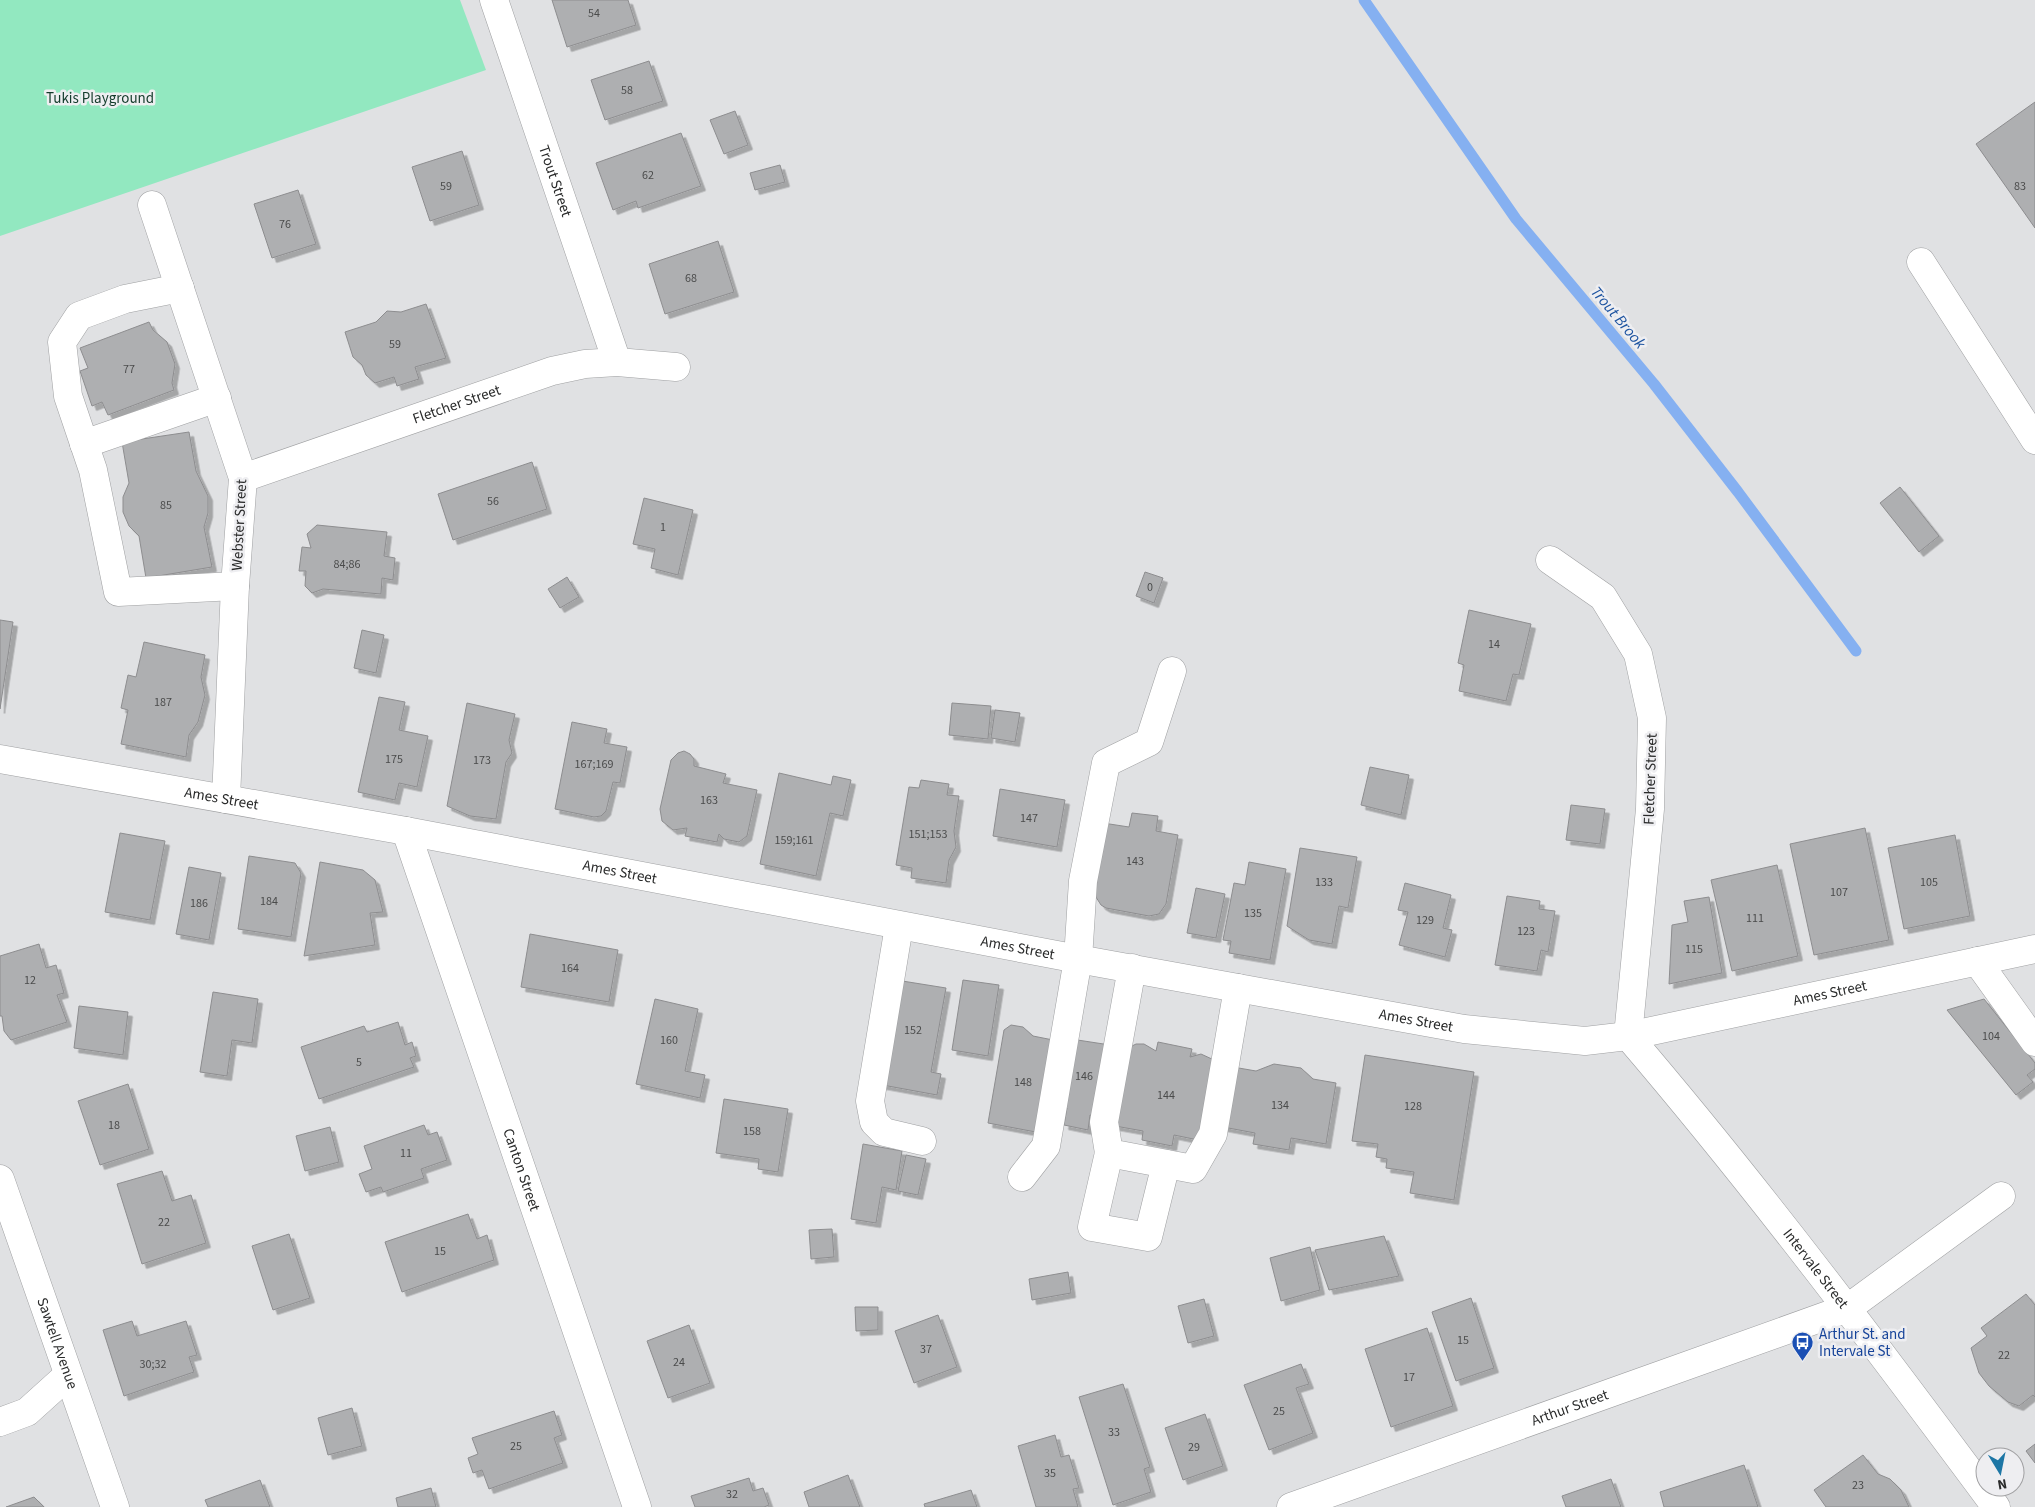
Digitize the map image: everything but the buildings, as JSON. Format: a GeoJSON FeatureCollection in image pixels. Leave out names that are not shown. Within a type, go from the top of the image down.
{"type":"FeatureCollection","features":[{"type":"Feature","properties":{"kind":"street","name":"Trout Street"},"geometry":{"type":"LineString","coordinates":[[494,0],[617,362]]}},
{"type":"Feature","properties":{"kind":"street","name":"Webster Street"},"geometry":{"type":"LineString","coordinates":[[152,205],[244,478],[235,586],[226,799]]}},
{"type":"Feature","properties":{"kind":"street"},"geometry":{"type":"LineString","coordinates":[[1921,262],[2035,440]]}},
{"type":"Feature","properties":{"kind":"street"},"geometry":{"type":"LineString","coordinates":[[180,288],[125,299],[80,316],[62,342],[68,396],[92,470],[118,592],[235,586]]}},
{"type":"Feature","properties":{"kind":"street","name":"Fletcher Street"},"geometry":{"type":"LineString","coordinates":[[244,478],[552,371],[585,364],[617,362],[676,367]]}},
{"type":"Feature","properties":{"kind":"street"},"geometry":{"type":"LineString","coordinates":[[84,444],[217,398]]}},
{"type":"Feature","properties":{"kind":"street","name":"Fletcher Street"},"geometry":{"type":"LineString","coordinates":[[1550,560],[1603,597],[1638,654],[1652,718],[1650,809],[1628,1036]]}},
{"type":"Feature","properties":{"kind":"street"},"geometry":{"type":"LineString","coordinates":[[1022,1177],[1046,1146],[1078,959],[1083,881],[1106,763],[1149,742],[1172,671]]}},
{"type":"Feature","properties":{"kind":"street","name":"Ames Street"},"geometry":{"type":"LineString","coordinates":[[0,759],[406,830],[899,926],[1238,988],[1464,1028],[1585,1041],[1628,1036],[2035,949]]}},
{"type":"Feature","properties":{"kind":"street","name":"Canton Street"},"geometry":{"type":"LineString","coordinates":[[406,830],[637,1507]]}},
{"type":"Feature","properties":{"kind":"street"},"geometry":{"type":"LineString","coordinates":[[899,926],[870,1101],[874,1122],[884,1132],[922,1141]]}},
{"type":"Feature","properties":{"kind":"street"},"geometry":{"type":"LineString","coordinates":[[1977,961],[2035,1042]]}},
{"type":"Feature","properties":{"kind":"street"},"geometry":{"type":"LineString","coordinates":[[1132,968],[1104,1122],[1109,1153],[1092,1227],[1148,1237],[1166,1164]]}},
{"type":"Feature","properties":{"kind":"street"},"geometry":{"type":"LineString","coordinates":[[1109,1153],[1193,1169],[1214,1134],[1238,988]]}},
{"type":"Feature","properties":{"kind":"street","name":"Intervale Street"},"geometry":{"type":"LineString","coordinates":[[1628,1036],[1682,1100],[1848,1308],[1996,1507]]}},
{"type":"Feature","properties":{"kind":"street","name":"Sawtell Avenue"},"geometry":{"type":"LineString","coordinates":[[0,1179],[115,1507]]}},
{"type":"Feature","properties":{"kind":"street","name":"Arthur Street"},"geometry":{"type":"LineString","coordinates":[[1291,1507],[1848,1308],[2001,1196]]}},
{"type":"Feature","properties":{"kind":"street"},"geometry":{"type":"LineString","coordinates":[[0,1422],[27,1412],[68,1376]]}},
{"type":"Feature","properties":{"kind":"green space","name":"Tukis Playground"},"geometry":{"type":"Polygon","coordinates":[[[0,0],[460,0],[486,70],[0,236],[0,0]]]}},
{"type":"Feature","properties":{"kind":"waterway","name":"Trout Brook"},"geometry":{"type":"LineString","coordinates":[[1364,0],[1516,219],[1654,384],[1738,492],[1856,651]]}},
{"type":"Feature","properties":{"kind":"place","name":"Arthur St. and Intervale St"},"geometry":{"type":"Point","coordinates":[1803,1362]}}]}
